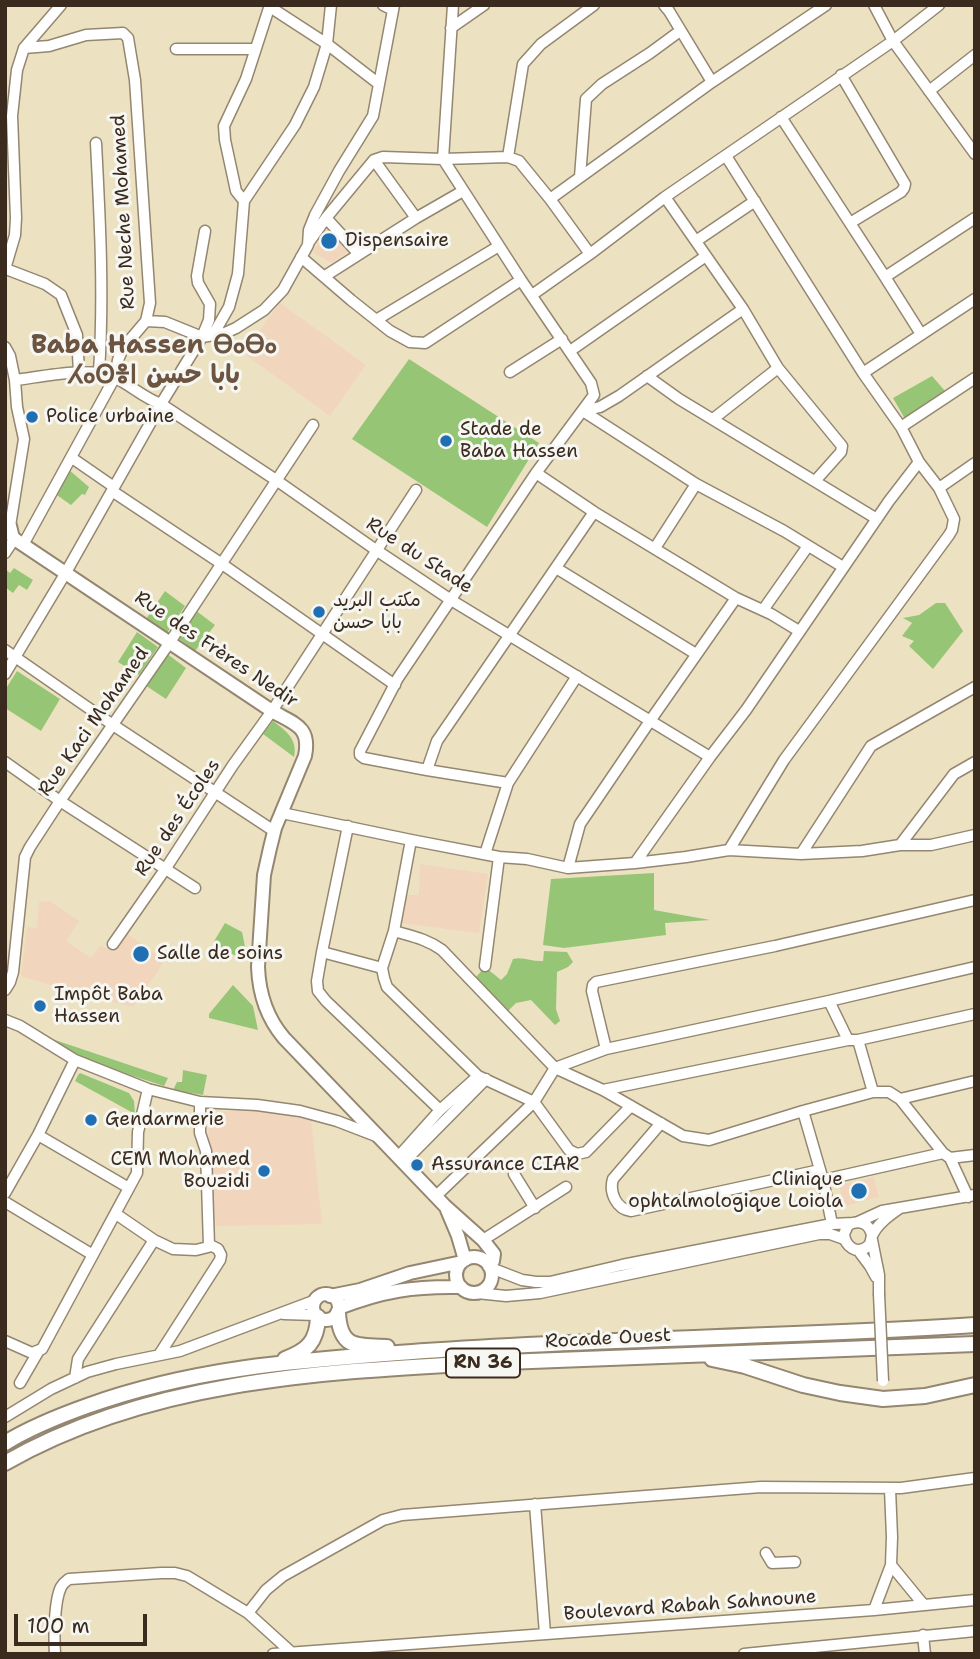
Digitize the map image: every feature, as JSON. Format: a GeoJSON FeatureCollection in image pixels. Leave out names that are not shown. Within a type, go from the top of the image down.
{"type":"FeatureCollection","features":[{"type":"Feature","properties":{"kind":"highway"},"geometry":{"type":"LineString","coordinates":[[338,1311],[340,1332],[347,1341],[358,1345],[393,1347],[405,1353]]}},
{"type":"Feature","properties":{"kind":"highway"},"geometry":{"type":"LineString","coordinates":[[271,1364],[307,1348],[315,1338],[317,1316]]}},
{"type":"Feature","properties":{"kind":"highway","name":"Rocade Ouest"},"geometry":{"type":"LineString","coordinates":[[5,1443],[38,1426],[111,1397],[183,1378],[271,1364],[617,1340],[975,1325]]}},
{"type":"Feature","properties":{"kind":"highway","name":"Rocade Ouest"},"geometry":{"type":"LineString","coordinates":[[5,1463],[98,1420],[232,1385],[415,1367],[975,1344]]}},
{"type":"Feature","properties":{"kind":"highway"},"geometry":{"type":"LineString","coordinates":[[694,1354],[803,1385],[883,1399],[925,1396],[975,1385]]}},
{"type":"Feature","properties":{"kind":"main road","name":"Rue des Frères Nedir"},"geometry":{"type":"LineString","coordinates":[[13,532],[65,574],[306,735],[305,756],[274,831],[264,875],[258,979],[269,1017],[284,1038],[445,1206],[483,1240]]}},
{"type":"Feature","properties":{"kind":"main road","name":"Rue des Frères Nedir"},"geometry":{"type":"LineString","coordinates":[[445,1206],[458,1236],[463,1261]]}},
{"type":"Feature","properties":{"kind":"main road"},"geometry":{"type":"LineString","coordinates":[[483,1240],[494,1254],[490,1267]]}},
{"type":"Feature","properties":{"kind":"main road"},"geometry":{"type":"LineString","coordinates":[[475,1258],[486,1262],[490,1267],[490,1284],[477,1293],[471,1293],[461,1287],[434,1286],[394,1291],[370,1296],[338,1311],[329,1320],[317,1316],[313,1306],[323,1295],[360,1290],[410,1273],[475,1258]]}},
{"type":"Feature","properties":{"kind":"main road"},"geometry":{"type":"LineString","coordinates":[[461,1287],[456,1277],[463,1261]]}},
{"type":"Feature","properties":{"kind":"main road"},"geometry":{"type":"LineString","coordinates":[[330,1296],[337,1301],[338,1311]]}},
{"type":"Feature","properties":{"kind":"street"},"geometry":{"type":"LineString","coordinates":[[61,5],[24,48],[14,85],[12,116],[16,218],[15,235],[6,269],[45,284],[61,295],[77,335],[79,373]]}},
{"type":"Feature","properties":{"kind":"street"},"geometry":{"type":"LineString","coordinates":[[5,674],[161,404],[229,307],[238,274],[244,201],[295,125],[314,87],[327,44],[331,5]]}},
{"type":"Feature","properties":{"kind":"street"},"geometry":{"type":"LineString","coordinates":[[307,245],[315,215],[373,116],[393,8],[383,5]]}},
{"type":"Feature","properties":{"kind":"street"},"geometry":{"type":"LineString","coordinates":[[453,5],[443,159],[591,383],[594,395],[536,473],[395,685],[360,755],[427,770],[508,783]]}},
{"type":"Feature","properties":{"kind":"street"},"geometry":{"type":"LineString","coordinates":[[452,28],[484,5]]}},
{"type":"Feature","properties":{"kind":"street"},"geometry":{"type":"LineString","coordinates":[[508,157],[523,64],[541,44],[594,5]]}},
{"type":"Feature","properties":{"kind":"street"},"geometry":{"type":"LineString","coordinates":[[664,5],[712,82]]}},
{"type":"Feature","properties":{"kind":"street"},"geometry":{"type":"LineString","coordinates":[[550,199],[712,82],[827,5]]}},
{"type":"Feature","properties":{"kind":"street"},"geometry":{"type":"LineString","coordinates":[[874,5],[893,41],[973,146]]}},
{"type":"Feature","properties":{"kind":"street"},"geometry":{"type":"LineString","coordinates":[[532,295],[665,197],[893,41],[939,5]]}},
{"type":"Feature","properties":{"kind":"street"},"geometry":{"type":"LineString","coordinates":[[244,201],[236,191],[224,126],[246,79],[270,6],[327,44],[379,84]]}},
{"type":"Feature","properties":{"kind":"street"},"geometry":{"type":"LineString","coordinates":[[580,177],[586,99],[602,84],[680,31]]}},
{"type":"Feature","properties":{"kind":"street","name":"Rue Neche Mohamed"},"geometry":{"type":"LineString","coordinates":[[5,553],[13,532],[72,458],[115,377],[123,348],[146,321],[150,303],[135,80],[128,38],[123,33],[86,36],[50,46],[24,48]]}},
{"type":"Feature","properties":{"kind":"street"},"geometry":{"type":"LineString","coordinates":[[176,49],[255,49]]}},
{"type":"Feature","properties":{"kind":"street"},"geometry":{"type":"LineString","coordinates":[[929,91],[975,55]]}},
{"type":"Feature","properties":{"kind":"street"},"geometry":{"type":"LineString","coordinates":[[841,75],[905,184],[901,192],[850,223]]}},
{"type":"Feature","properties":{"kind":"street"},"geometry":{"type":"LineString","coordinates":[[781,117],[921,334]]}},
{"type":"Feature","properties":{"kind":"street"},"geometry":{"type":"LineString","coordinates":[[15,380],[99,372],[102,265],[96,143]]}},
{"type":"Feature","properties":{"kind":"street"},"geometry":{"type":"LineString","coordinates":[[726,156],[863,373],[901,427],[919,462],[939,488],[954,519],[953,530],[784,760],[729,850]]}},
{"type":"Feature","properties":{"kind":"street"},"geometry":{"type":"LineString","coordinates":[[146,321],[165,323],[207,336],[236,328],[264,310],[283,290],[307,245],[326,218],[374,160],[383,158],[508,157],[519,161],[590,254]]}},
{"type":"Feature","properties":{"kind":"street"},"geometry":{"type":"LineString","coordinates":[[374,160],[416,218]]}},
{"type":"Feature","properties":{"kind":"street"},"geometry":{"type":"LineString","coordinates":[[325,276],[463,191]]}},
{"type":"Feature","properties":{"kind":"street"},"geometry":{"type":"LineString","coordinates":[[665,197],[743,309],[778,368],[842,446],[841,452],[816,480]]}},
{"type":"Feature","properties":{"kind":"street"},"geometry":{"type":"LineString","coordinates":[[696,242],[755,201]]}},
{"type":"Feature","properties":{"kind":"street"},"geometry":{"type":"LineString","coordinates":[[326,218],[359,254]]}},
{"type":"Feature","properties":{"kind":"street"},"geometry":{"type":"LineString","coordinates":[[885,276],[975,219]]}},
{"type":"Feature","properties":{"kind":"street"},"geometry":{"type":"LineString","coordinates":[[205,231],[197,276],[210,304],[207,336]]}},
{"type":"Feature","properties":{"kind":"street"},"geometry":{"type":"LineString","coordinates":[[376,320],[499,246]]}},
{"type":"Feature","properties":{"kind":"street"},"geometry":{"type":"LineString","coordinates":[[570,351],[706,256]]}},
{"type":"Feature","properties":{"kind":"street"},"geometry":{"type":"LineString","coordinates":[[301,257],[376,320],[410,342],[425,343],[521,280]]}},
{"type":"Feature","properties":{"kind":"street"},"geometry":{"type":"LineString","coordinates":[[863,373],[975,299]]}},
{"type":"Feature","properties":{"kind":"street"},"geometry":{"type":"LineString","coordinates":[[583,411],[600,407],[619,396],[743,309]]}},
{"type":"Feature","properties":{"kind":"street"},"geometry":{"type":"LineString","coordinates":[[510,372],[562,339]]}},
{"type":"Feature","properties":{"kind":"street"},"geometry":{"type":"LineString","coordinates":[[5,347],[10,356],[15,380],[24,439],[13,532]]}},
{"type":"Feature","properties":{"kind":"street"},"geometry":{"type":"LineString","coordinates":[[713,419],[778,368]]}},
{"type":"Feature","properties":{"kind":"street","name":"Rue du Stade"},"geometry":{"type":"LineString","coordinates":[[99,372],[115,377],[148,400],[161,404],[451,600],[710,757]]}},
{"type":"Feature","properties":{"kind":"street"},"geometry":{"type":"LineString","coordinates":[[647,376],[877,519]]}},
{"type":"Feature","properties":{"kind":"street"},"geometry":{"type":"LineString","coordinates":[[901,427],[975,378]]}},
{"type":"Feature","properties":{"kind":"street"},"geometry":{"type":"LineString","coordinates":[[583,411],[696,484],[843,567]]}},
{"type":"Feature","properties":{"kind":"street","name":"Rue Kaci Mohamed"},"geometry":{"type":"LineString","coordinates":[[5,990],[13,972],[26,857],[30,848],[313,425]]}},
{"type":"Feature","properties":{"kind":"street"},"geometry":{"type":"LineString","coordinates":[[72,458],[395,685]]}},
{"type":"Feature","properties":{"kind":"street"},"geometry":{"type":"LineString","coordinates":[[635,863],[746,710],[843,567],[919,462]]}},
{"type":"Feature","properties":{"kind":"street"},"geometry":{"type":"LineString","coordinates":[[939,488],[974,465]]}},
{"type":"Feature","properties":{"kind":"street"},"geometry":{"type":"LineString","coordinates":[[536,473],[594,512],[736,598],[799,631]]}},
{"type":"Feature","properties":{"kind":"street"},"geometry":{"type":"LineString","coordinates":[[655,548],[696,484]]}},
{"type":"Feature","properties":{"kind":"street","name":"Rue des Écoles"},"geometry":{"type":"LineString","coordinates":[[113,944],[272,711],[416,491]]}},
{"type":"Feature","properties":{"kind":"street"},"geometry":{"type":"LineString","coordinates":[[427,770],[437,741],[594,512]]}},
{"type":"Feature","properties":{"kind":"street"},"geometry":{"type":"LineString","coordinates":[[763,610],[808,546]]}},
{"type":"Feature","properties":{"kind":"street"},"geometry":{"type":"LineString","coordinates":[[556,568],[696,654]]}},
{"type":"Feature","properties":{"kind":"street"},"geometry":{"type":"LineString","coordinates":[[568,868],[580,824],[736,598]]}},
{"type":"Feature","properties":{"kind":"street"},"geometry":{"type":"LineString","coordinates":[[5,650],[113,725],[217,790],[274,831]]}},
{"type":"Feature","properties":{"kind":"street"},"geometry":{"type":"LineString","coordinates":[[485,854],[508,783],[577,676]]}},
{"type":"Feature","properties":{"kind":"street"},"geometry":{"type":"LineString","coordinates":[[801,854],[871,746],[975,687]]}},
{"type":"Feature","properties":{"kind":"street"},"geometry":{"type":"LineString","coordinates":[[5,762],[60,801],[195,888]]}},
{"type":"Feature","properties":{"kind":"street"},"geometry":{"type":"LineString","coordinates":[[900,845],[954,774],[975,762]]}},
{"type":"Feature","properties":{"kind":"street"},"geometry":{"type":"LineString","coordinates":[[282,813],[499,857],[527,859],[568,868],[686,858],[729,850],[801,854],[862,851],[900,845],[931,845],[975,835]]}},
{"type":"Feature","properties":{"kind":"street"},"geometry":{"type":"LineString","coordinates":[[348,826],[322,952],[318,991],[440,1110]]}},
{"type":"Feature","properties":{"kind":"street"},"geometry":{"type":"LineString","coordinates":[[411,840],[394,931],[382,968],[387,987],[482,1077],[534,1102],[569,1150],[577,1154],[586,1152],[631,1106]]}},
{"type":"Feature","properties":{"kind":"street"},"geometry":{"type":"LineString","coordinates":[[485,966],[499,857]]}},
{"type":"Feature","properties":{"kind":"street"},"geometry":{"type":"LineString","coordinates":[[606,1049],[592,991],[596,982],[775,946],[975,900]]}},
{"type":"Feature","properties":{"kind":"street"},"geometry":{"type":"LineString","coordinates":[[394,931],[433,943],[442,950],[555,1068],[603,1090],[683,1136],[709,1140],[873,1092],[889,1092],[900,1098],[947,1156],[971,1196],[900,1208],[874,1213],[845,1230],[847,1245],[858,1250],[868,1246],[887,1217],[900,1208]]}},
{"type":"Feature","properties":{"kind":"street"},"geometry":{"type":"LineString","coordinates":[[322,952],[382,968]]}},
{"type":"Feature","properties":{"kind":"street"},"geometry":{"type":"LineString","coordinates":[[436,1196],[534,1102],[555,1068],[606,1049],[829,1002],[975,967]]}},
{"type":"Feature","properties":{"kind":"street"},"geometry":{"type":"LineString","coordinates":[[829,1002],[853,1040],[873,1092]]}},
{"type":"Feature","properties":{"kind":"street"},"geometry":{"type":"LineString","coordinates":[[603,1090],[975,1014]]}},
{"type":"Feature","properties":{"kind":"street"},"geometry":{"type":"LineString","coordinates":[[5,1020],[20,1026],[75,1060],[148,1089],[200,1102],[300,1111],[380,1137]]}},
{"type":"Feature","properties":{"kind":"street"},"geometry":{"type":"LineString","coordinates":[[5,1193],[38,1135],[75,1060]]}},
{"type":"Feature","properties":{"kind":"street"},"geometry":{"type":"LineString","coordinates":[[401,1160],[440,1110],[482,1077]]}},
{"type":"Feature","properties":{"kind":"street"},"geometry":{"type":"LineString","coordinates":[[401,1160],[482,1077]]}},
{"type":"Feature","properties":{"kind":"street"},"geometry":{"type":"LineString","coordinates":[[900,1098],[975,1081]]}},
{"type":"Feature","properties":{"kind":"street"},"geometry":{"type":"LineString","coordinates":[[20,1383],[42,1349],[137,1173],[139,1123],[148,1089]]}},
{"type":"Feature","properties":{"kind":"street"},"geometry":{"type":"LineString","coordinates":[[200,1102],[200,1133],[206,1151],[209,1246]]}},
{"type":"Feature","properties":{"kind":"street"},"geometry":{"type":"LineString","coordinates":[[337,1121],[356,1111]]}},
{"type":"Feature","properties":{"kind":"street"},"geometry":{"type":"LineString","coordinates":[[803,1111],[822,1175],[831,1224]]}},
{"type":"Feature","properties":{"kind":"street"},"geometry":{"type":"LineString","coordinates":[[661,1123],[612,1179],[611,1184],[621,1209],[631,1211],[822,1175],[947,1156],[975,1155]]}},
{"type":"Feature","properties":{"kind":"street"},"geometry":{"type":"LineString","coordinates":[[38,1135],[129,1188]]}},
{"type":"Feature","properties":{"kind":"street"},"geometry":{"type":"LineString","coordinates":[[514,1174],[535,1208]]}},
{"type":"Feature","properties":{"kind":"street"},"geometry":{"type":"LineString","coordinates":[[483,1240],[566,1187]]}},
{"type":"Feature","properties":{"kind":"street"},"geometry":{"type":"LineString","coordinates":[[5,1202],[93,1255]]}},
{"type":"Feature","properties":{"kind":"street"},"geometry":{"type":"LineString","coordinates":[[116,1214],[154,1240],[173,1249],[196,1251],[212,1246],[218,1249],[221,1255],[159,1356]]}},
{"type":"Feature","properties":{"kind":"street"},"geometry":{"type":"LineString","coordinates":[[490,1267],[522,1280],[550,1282],[831,1224],[866,1224],[870,1227],[880,1275],[883,1399]]}},
{"type":"Feature","properties":{"kind":"street"},"geometry":{"type":"LineString","coordinates":[[477,1293],[506,1296],[540,1293],[819,1234],[830,1234],[845,1240]]}},
{"type":"Feature","properties":{"kind":"street"},"geometry":{"type":"LineString","coordinates":[[75,1378],[78,1359],[154,1240]]}},
{"type":"Feature","properties":{"kind":"street"},"geometry":{"type":"LineString","coordinates":[[858,1250],[870,1266],[879,1289]]}},
{"type":"Feature","properties":{"kind":"street"},"geometry":{"type":"LineString","coordinates":[[5,1417],[51,1389],[100,1367],[159,1356],[198,1345],[316,1300]]}},
{"type":"Feature","properties":{"kind":"street"},"geometry":{"type":"LineString","coordinates":[[276,1315],[317,1316]]}},
{"type":"Feature","properties":{"kind":"street"},"geometry":{"type":"LineString","coordinates":[[5,1341],[27,1352],[38,1352]]}},
{"type":"Feature","properties":{"kind":"street"},"geometry":{"type":"LineString","coordinates":[[248,1613],[266,1590],[283,1576],[393,1517],[761,1488],[890,1489],[975,1478]]}},
{"type":"Feature","properties":{"kind":"street"},"geometry":{"type":"LineString","coordinates":[[874,1610],[891,1565],[890,1489]]}},
{"type":"Feature","properties":{"kind":"street"},"geometry":{"type":"LineString","coordinates":[[535,1504],[545,1634]]}},
{"type":"Feature","properties":{"kind":"street"},"geometry":{"type":"LineString","coordinates":[[766,1553],[772,1563],[795,1562]]}},
{"type":"Feature","properties":{"kind":"street"},"geometry":{"type":"LineString","coordinates":[[891,1565],[923,1604]]}},
{"type":"Feature","properties":{"kind":"street"},"geometry":{"type":"LineString","coordinates":[[55,1654],[59,1594],[69,1579],[161,1573],[187,1576],[197,1582],[248,1613],[291,1652]]}},
{"type":"Feature","properties":{"kind":"street","name":"Boulevard Rabah Sahnoune"},"geometry":{"type":"LineString","coordinates":[[273,1654],[874,1610],[975,1600]]}},
{"type":"Feature","properties":{"kind":"street"},"geometry":{"type":"LineString","coordinates":[[744,1654],[975,1631]]}},
{"type":"Feature","properties":{"kind":"street"},"geometry":{"type":"LineString","coordinates":[[923,1635],[925,1654]]}},
{"type":"Feature","properties":{"kind":"street"},"geometry":{"type":"LineString","coordinates":[[408,1644],[417,1654]]}},
{"type":"Feature","properties":{"kind":"shaded area","name":"Dispensaire"},"geometry":{"type":"Polygon","coordinates":[[[327,230],[348,252],[331,263],[313,252],[327,230]]]}},
{"type":"Feature","properties":{"kind":"shaded area"},"geometry":{"type":"Polygon","coordinates":[[[280,303],[366,365],[330,416],[243,353],[280,303]]]}},
{"type":"Feature","properties":{"kind":"shaded area"},"geometry":{"type":"Polygon","coordinates":[[[420,864],[488,874],[479,933],[400,923],[405,895],[419,895],[420,864]]]}},
{"type":"Feature","properties":{"kind":"shaded area"},"geometry":{"type":"Polygon","coordinates":[[[50,901],[79,921],[66,941],[91,958],[101,945],[113,952],[125,932],[164,960],[133,1007],[21,976],[27,927],[37,928],[39,902],[50,901]]]}},
{"type":"Feature","properties":{"kind":"shaded area","name":"CEM Mohamed Bouzidi"},"geometry":{"type":"Polygon","coordinates":[[[277,1110],[311,1118],[322,1224],[216,1226],[207,1113],[277,1110]]]}},
{"type":"Feature","properties":{"kind":"shaded area","name":"Clinique ophtalmologique Loiola"},"geometry":{"type":"Polygon","coordinates":[[[874,1177],[879,1197],[844,1206],[839,1185],[874,1177]]]}},
{"type":"Feature","properties":{"kind":"green space","name":"Stade de Baba Hassen"},"geometry":{"type":"Polygon","coordinates":[[[409,359],[539,443],[487,527],[352,439],[409,359]]]}},
{"type":"Feature","properties":{"kind":"green space"},"geometry":{"type":"Polygon","coordinates":[[[932,376],[945,391],[905,419],[893,398],[932,376]]]}},
{"type":"Feature","properties":{"kind":"green space"},"geometry":{"type":"Polygon","coordinates":[[[68,469],[89,487],[85,495],[82,494],[71,505],[54,493],[68,469]]]}},
{"type":"Feature","properties":{"kind":"green space"},"geometry":{"type":"Polygon","coordinates":[[[14,568],[33,580],[27,590],[19,585],[13,593],[5,587],[5,569],[10,573],[14,568]]]}},
{"type":"Feature","properties":{"kind":"green space"},"geometry":{"type":"Polygon","coordinates":[[[165,591],[185,606],[167,633],[146,619],[165,591]]]}},
{"type":"Feature","properties":{"kind":"green space"},"geometry":{"type":"Polygon","coordinates":[[[936,603],[945,603],[963,631],[933,669],[909,646],[914,641],[902,636],[912,623],[903,618],[919,615],[936,603]]]}},
{"type":"Feature","properties":{"kind":"green space"},"geometry":{"type":"Polygon","coordinates":[[[195,610],[215,625],[195,651],[177,637],[195,610]]]}},
{"type":"Feature","properties":{"kind":"green space"},"geometry":{"type":"Polygon","coordinates":[[[137,632],[158,647],[139,675],[118,662],[137,632]]]}},
{"type":"Feature","properties":{"kind":"green space"},"geometry":{"type":"Polygon","coordinates":[[[166,653],[186,668],[166,699],[145,685],[166,653]]]}},
{"type":"Feature","properties":{"kind":"green space"},"geometry":{"type":"Polygon","coordinates":[[[17,671],[60,699],[41,731],[5,708],[5,690],[17,671]]]}},
{"type":"Feature","properties":{"kind":"green space"},"geometry":{"type":"Polygon","coordinates":[[[273,721],[293,740],[294,757],[263,734],[273,721]]]}},
{"type":"Feature","properties":{"kind":"green space"},"geometry":{"type":"Polygon","coordinates":[[[654,873],[654,910],[710,920],[665,923],[666,935],[564,948],[543,945],[551,879],[654,873]]]}},
{"type":"Feature","properties":{"kind":"green space"},"geometry":{"type":"Polygon","coordinates":[[[225,923],[242,932],[247,956],[243,960],[213,943],[225,923]]]}},
{"type":"Feature","properties":{"kind":"green space"},"geometry":{"type":"Polygon","coordinates":[[[544,951],[567,952],[573,962],[557,972],[556,1009],[560,1021],[555,1025],[531,1000],[516,1003],[508,1011],[476,977],[485,967],[501,980],[507,974],[513,959],[543,961],[544,951]]]}},
{"type":"Feature","properties":{"kind":"green space"},"geometry":{"type":"Polygon","coordinates":[[[233,985],[253,1006],[258,1030],[209,1018],[209,1014],[233,985]]]}},
{"type":"Feature","properties":{"kind":"green space"},"geometry":{"type":"Polygon","coordinates":[[[52,1039],[168,1078],[164,1086],[138,1078],[73,1054],[57,1046],[52,1039]]]}},
{"type":"Feature","properties":{"kind":"green space"},"geometry":{"type":"Polygon","coordinates":[[[183,1070],[207,1075],[203,1095],[173,1090],[177,1082],[182,1082],[183,1070]]]}},
{"type":"Feature","properties":{"kind":"green space"},"geometry":{"type":"Polygon","coordinates":[[[80,1073],[129,1093],[134,1101],[135,1114],[75,1081],[80,1073]]]}},
{"type":"Feature","properties":{"kind":"place","name":"Dispensaire"},"geometry":{"type":"Point","coordinates":[329,241]}},
{"type":"Feature","properties":{"kind":"place","name":"Police urbaine"},"geometry":{"type":"Point","coordinates":[32,417]}},
{"type":"Feature","properties":{"kind":"place","name":"Stade de Baba Hassen"},"geometry":{"type":"Point","coordinates":[446,441]}},
{"type":"Feature","properties":{"kind":"place","name":"مكتب البريد بابا حسن"},"geometry":{"type":"Point","coordinates":[319,612]}},
{"type":"Feature","properties":{"kind":"place","name":"Salle de soins"},"geometry":{"type":"Point","coordinates":[141,954]}},
{"type":"Feature","properties":{"kind":"place","name":"Impôt Baba Hassen"},"geometry":{"type":"Point","coordinates":[40,1006]}},
{"type":"Feature","properties":{"kind":"place","name":"Gendarmerie"},"geometry":{"type":"Point","coordinates":[91,1120]}},
{"type":"Feature","properties":{"kind":"place","name":"Assurance CIAR"},"geometry":{"type":"Point","coordinates":[417,1165]}},
{"type":"Feature","properties":{"kind":"place","name":"CEM Mohamed Bouzidi"},"geometry":{"type":"Point","coordinates":[264,1171]}},
{"type":"Feature","properties":{"kind":"place","name":"Clinique ophtalmologique Loiola"},"geometry":{"type":"Point","coordinates":[859,1191]}},
{"type":"Feature","properties":{"kind":"district","name":"Baba Hassen ⴱⴰⴱⴰ ⵃⴰⵙⴻⵏ بابا حسن"},"geometry":{"type":"Point","coordinates":[154,361]}}]}
